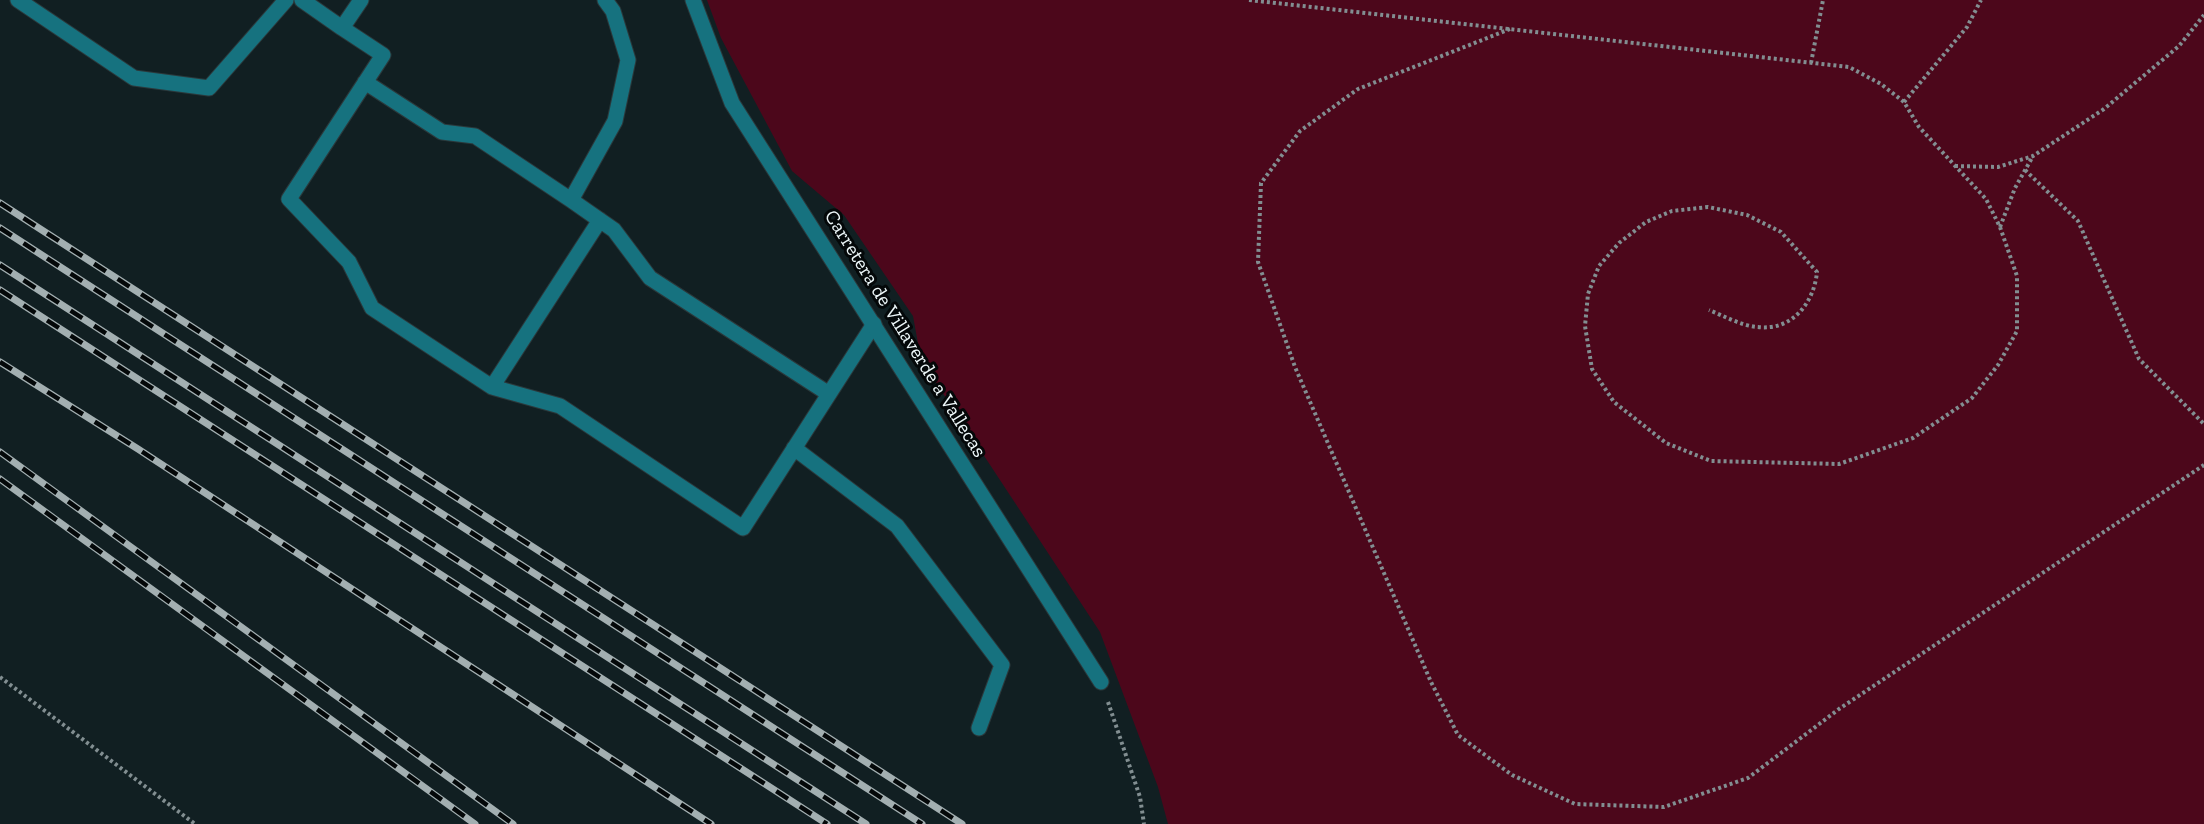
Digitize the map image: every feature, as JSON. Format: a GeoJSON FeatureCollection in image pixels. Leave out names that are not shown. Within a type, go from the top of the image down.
{"type":"FeatureCollection","features":[{"type":"Feature","properties":{"kind":"street"},"geometry":{"type":"LineString","coordinates":[[18,0],[134,78],[209,88],[286,0]]}},
{"type":"Feature","properties":{"kind":"street"},"geometry":{"type":"LineString","coordinates":[[302,0],[383,55],[289,199],[349,262],[372,308],[492,387],[560,406],[743,528],[874,324]]}},
{"type":"Feature","properties":{"kind":"street"},"geometry":{"type":"LineString","coordinates":[[342,28],[361,0]]}},
{"type":"Feature","properties":{"kind":"street"},"geometry":{"type":"LineString","coordinates":[[571,200],[615,121],[628,60],[613,11],[605,0]]}},
{"type":"Feature","properties":{"kind":"street","name":"Carretera de Villaverde a Vallecas"},"geometry":{"type":"LineString","coordinates":[[693,0],[732,103],[1101,682]]}},
{"type":"Feature","properties":{"kind":"street"},"geometry":{"type":"LineString","coordinates":[[365,82],[442,132],[475,136],[571,200],[614,230],[650,278],[829,394]]}},
{"type":"Feature","properties":{"kind":"street"},"geometry":{"type":"LineString","coordinates":[[492,387],[600,220]]}},
{"type":"Feature","properties":{"kind":"street"},"geometry":{"type":"LineString","coordinates":[[794,448],[897,526],[1002,665],[979,728]]}},
{"type":"Feature","properties":{"kind":"path"},"geometry":{"type":"LineString","coordinates":[[1249,0],[1849,67],[1881,84],[1904,102],[1919,127],[1986,199],[2000,227],[2017,276],[2017,331],[1998,365],[1972,398],[1913,438],[1839,464],[1711,461],[1666,443],[1614,402],[1592,369],[1585,326],[1588,294],[1599,266],[1619,243],[1646,222],[1672,212],[1708,207],[1747,214],[1780,232],[1817,273],[1815,289],[1803,310],[1781,325],[1759,327],[1738,322],[1709,310]]}},
{"type":"Feature","properties":{"kind":"path"},"geometry":{"type":"LineString","coordinates":[[1811,63],[1823,0]]}},
{"type":"Feature","properties":{"kind":"path"},"geometry":{"type":"LineString","coordinates":[[1904,102],[1967,27],[1981,0]]}},
{"type":"Feature","properties":{"kind":"path"},"geometry":{"type":"LineString","coordinates":[[1955,166],[1998,167],[2034,156],[2104,109],[2179,46],[2204,15]]}},
{"type":"Feature","properties":{"kind":"path"},"geometry":{"type":"LineString","coordinates":[[1511,29],[1358,89],[1300,131],[1261,183],[1258,262],[1294,367],[1431,682],[1458,735],[1512,775],[1575,804],[1664,807],[1748,778],[1839,709],[2204,465]]}},
{"type":"Feature","properties":{"kind":"path"},"geometry":{"type":"LineString","coordinates":[[2000,227],[2015,188],[2034,156]]}},
{"type":"Feature","properties":{"kind":"path"},"geometry":{"type":"LineString","coordinates":[[2025,170],[2078,221],[2139,358],[2204,424]]}},
{"type":"Feature","properties":{"kind":"path"},"geometry":{"type":"LineString","coordinates":[[0,677],[195,824]]}},
{"type":"Feature","properties":{"kind":"path"},"geometry":{"type":"LineString","coordinates":[[1101,682],[1140,797],[1144,824]]}},
{"type":"Feature","properties":{"kind":"shaded area"},"geometry":{"type":"Polygon","coordinates":[[[707,0],[2204,0],[2204,824],[1168,824],[1158,787],[1100,632],[921,360],[913,316],[844,215],[792,171],[721,38],[707,0]]]}},
{"type":"Feature","properties":{"kind":"railway"},"geometry":{"type":"LineString","coordinates":[[0,203],[962,824]]}},
{"type":"Feature","properties":{"kind":"railway"},"geometry":{"type":"LineString","coordinates":[[0,228],[922,824]]}},
{"type":"Feature","properties":{"kind":"railway"},"geometry":{"type":"LineString","coordinates":[[0,265],[866,824]]}},
{"type":"Feature","properties":{"kind":"railway"},"geometry":{"type":"LineString","coordinates":[[0,290],[827,824]]}},
{"type":"Feature","properties":{"kind":"railway"},"geometry":{"type":"LineString","coordinates":[[0,362],[138,449],[711,824]]}},
{"type":"Feature","properties":{"kind":"railway"},"geometry":{"type":"LineString","coordinates":[[0,452],[513,824]]}},
{"type":"Feature","properties":{"kind":"railway"},"geometry":{"type":"LineString","coordinates":[[0,479],[475,824]]}}]}
